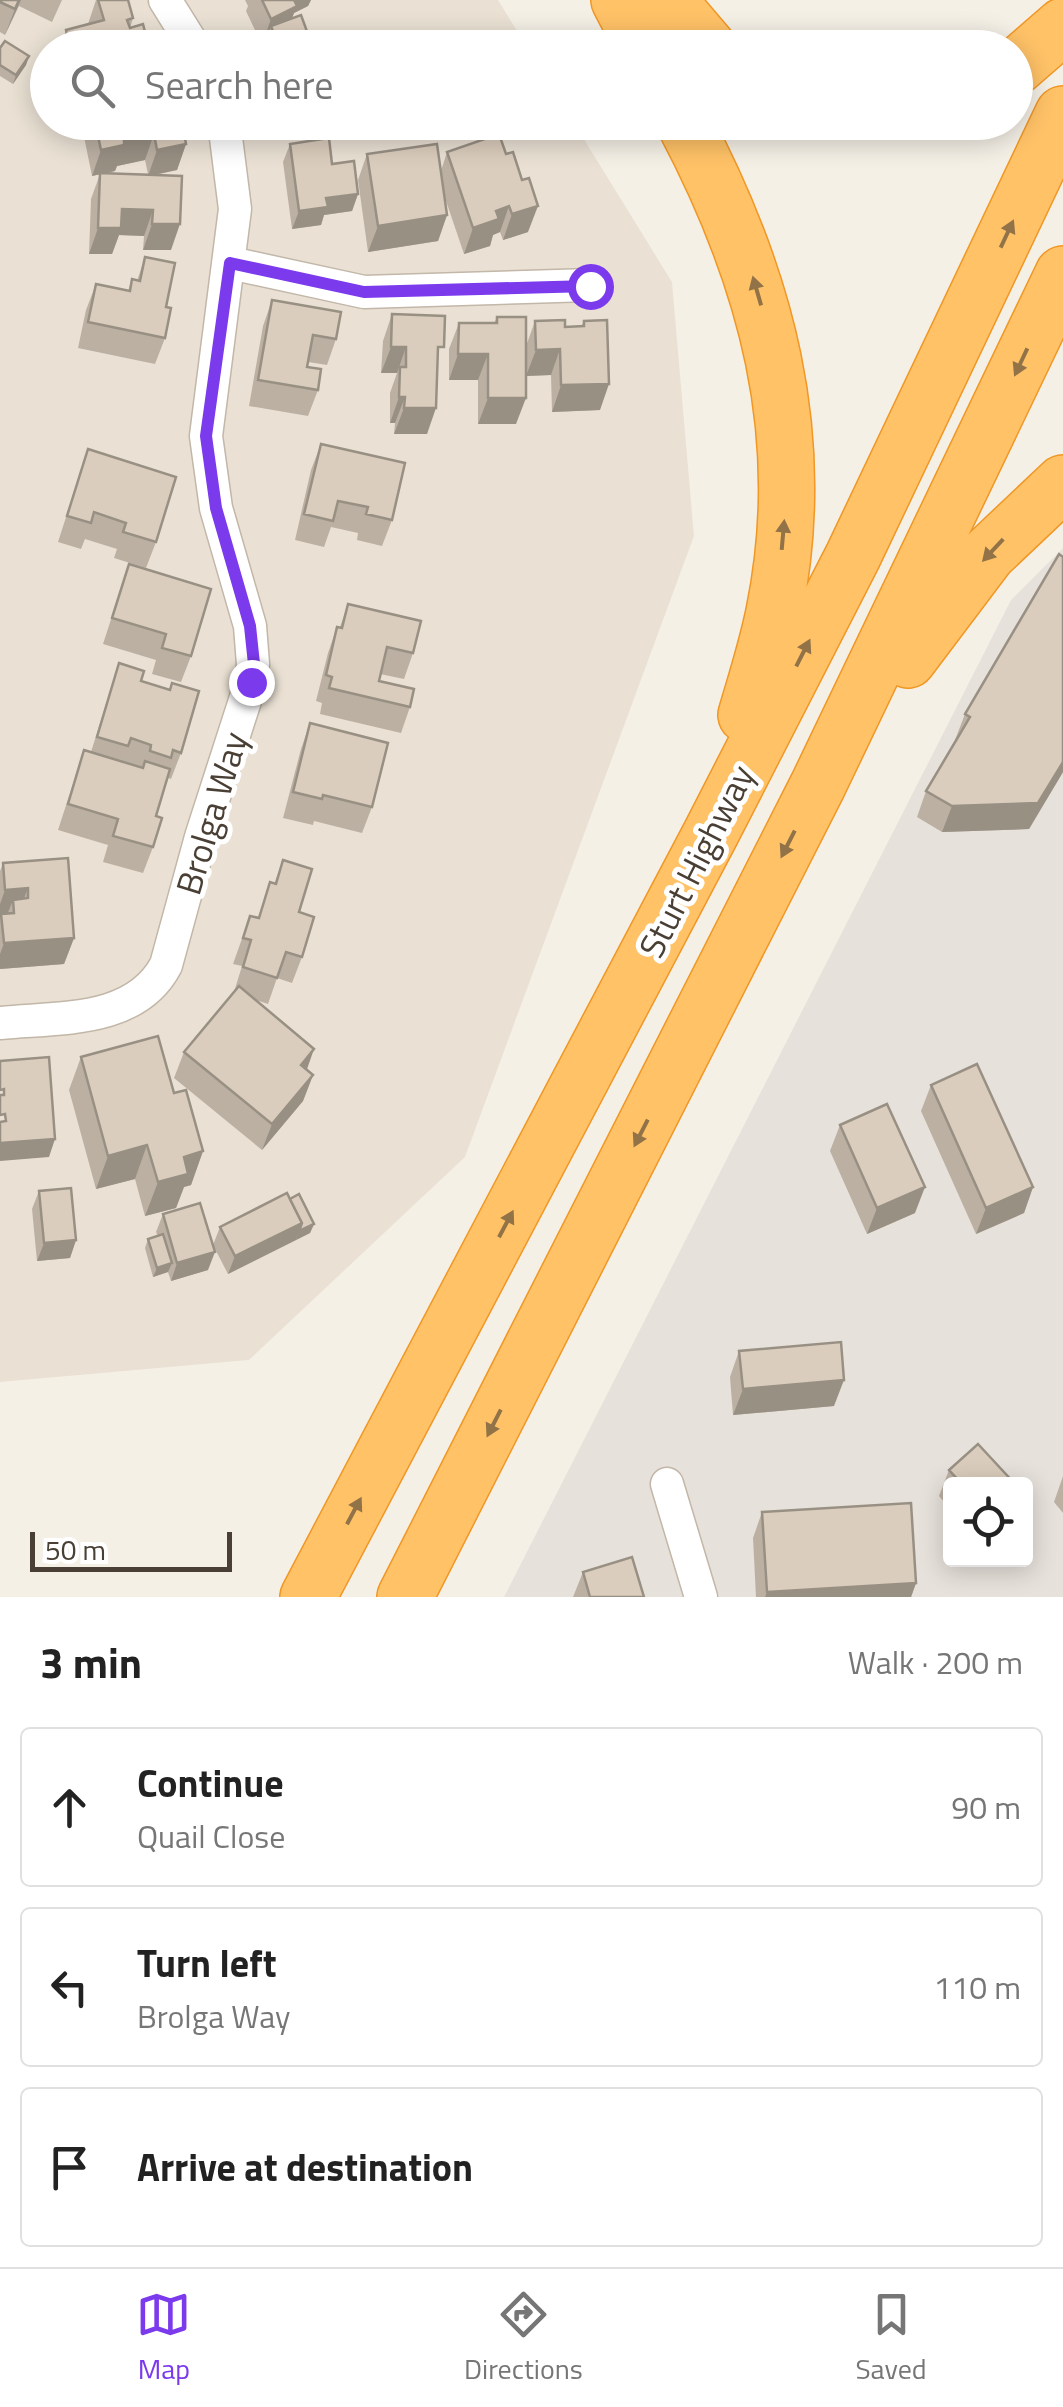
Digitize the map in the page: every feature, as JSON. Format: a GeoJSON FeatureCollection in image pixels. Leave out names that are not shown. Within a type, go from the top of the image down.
{"type":"FeatureCollection","features":[{"type":"Feature","properties":{"kind":"highway"},"geometry":{"type":"LineString","coordinates":[[619,0],[635,30]]}},
{"type":"Feature","properties":{"kind":"highway"},"geometry":{"type":"LineString","coordinates":[[668,0],[693,30]]}},
{"type":"Feature","properties":{"kind":"highway"},"geometry":{"type":"LineString","coordinates":[[1033,53],[1063,26]]}},
{"type":"Feature","properties":{"kind":"highway","name":"Sturt Highway"},"geometry":{"type":"LineString","coordinates":[[308,1597],[853,556],[1063,114]]}},
{"type":"Feature","properties":{"kind":"highway"},"geometry":{"type":"LineString","coordinates":[[693,140],[730,215],[756,286],[778,386],[785,444],[786,505],[774,612],[711,833]]}},
{"type":"Feature","properties":{"kind":"highway"},"geometry":{"type":"LineString","coordinates":[[405,1597],[818,785],[1063,274]]}},
{"type":"Feature","properties":{"kind":"highway"},"geometry":{"type":"LineString","coordinates":[[818,785],[961,586],[1013,528],[1063,482]]}},
{"type":"Feature","properties":{"kind":"street"},"geometry":{"type":"LineString","coordinates":[[165,0],[184,30]]}},
{"type":"Feature","properties":{"kind":"street","name":"Brolga Way"},"geometry":{"type":"LineString","coordinates":[[0,1023],[122,1008],[160,978],[251,682],[254,664],[250,626],[216,508],[206,436],[235,209],[226,140]]}},
{"type":"Feature","properties":{"kind":"street"},"geometry":{"type":"LineString","coordinates":[[230,263],[364,292],[590,286]]}},
{"type":"Feature","properties":{"kind":"street"},"geometry":{"type":"LineString","coordinates":[[667,1484],[700,1597]]}},
{"type":"Feature","properties":{"kind":"shaded area"},"geometry":{"type":"Polygon","coordinates":[[[0,0],[498,0],[517,30],[30,30],[30,140],[584,140],[672,282],[694,536],[465,1157],[249,1360],[0,1382],[0,0]]]}},
{"type":"Feature","properties":{"kind":"shaded area"},"geometry":{"type":"Polygon","coordinates":[[[1063,548],[1063,1597],[504,1597],[1011,600],[1063,548]]]}},
{"type":"Feature","properties":{"kind":"building"},"geometry":{"type":"Polygon","coordinates":[[[0,0],[19,0],[15,9],[0,0]]]}},
{"type":"Feature","properties":{"kind":"building"},"geometry":{"type":"Polygon","coordinates":[[[98,0],[128,0],[133,18],[127,20],[130,28],[143,24],[144,30],[66,30],[104,20],[98,0]]]}},
{"type":"Feature","properties":{"kind":"building"},"geometry":{"type":"Polygon","coordinates":[[[262,0],[294,0],[297,6],[271,19],[262,0]]]}},
{"type":"Feature","properties":{"kind":"building"},"geometry":{"type":"Polygon","coordinates":[[[301,15],[306,30],[272,30],[271,26],[301,15]]]}},
{"type":"Feature","properties":{"kind":"building"},"geometry":{"type":"Polygon","coordinates":[[[5,41],[29,56],[16,75],[0,65],[0,48],[5,41]]]}},
{"type":"Feature","properties":{"kind":"building"},"geometry":{"type":"Polygon","coordinates":[[[99,140],[128,140],[124,145],[101,150],[99,140]]]}},
{"type":"Feature","properties":{"kind":"building"},"geometry":{"type":"Polygon","coordinates":[[[155,140],[185,140],[186,144],[157,150],[155,140]]]}},
{"type":"Feature","properties":{"kind":"building"},"geometry":{"type":"Polygon","coordinates":[[[329,140],[332,164],[354,161],[358,194],[326,198],[328,207],[299,211],[290,144],[329,140]]]}},
{"type":"Feature","properties":{"kind":"building"},"geometry":{"type":"Polygon","coordinates":[[[482,140],[501,140],[506,154],[513,152],[522,180],[529,178],[538,206],[512,214],[509,206],[496,211],[499,219],[473,228],[447,152],[482,140]]]}},
{"type":"Feature","properties":{"kind":"building"},"geometry":{"type":"Polygon","coordinates":[[[437,144],[447,215],[378,226],[367,154],[437,144]]]}},
{"type":"Feature","properties":{"kind":"building"},"geometry":{"type":"Polygon","coordinates":[[[100,173],[182,176],[180,224],[152,224],[153,210],[122,209],[121,228],[98,228],[100,173]]]}},
{"type":"Feature","properties":{"kind":"building"},"geometry":{"type":"Polygon","coordinates":[[[145,257],[175,263],[166,307],[171,308],[165,338],[88,322],[96,284],[130,291],[132,279],[140,281],[145,257]]]}},
{"type":"Feature","properties":{"kind":"building"},"geometry":{"type":"Polygon","coordinates":[[[272,300],[341,312],[336,339],[313,335],[307,367],[321,369],[318,390],[258,380],[272,300]]]}},
{"type":"Feature","properties":{"kind":"building"},"geometry":{"type":"Polygon","coordinates":[[[392,314],[445,316],[444,347],[438,347],[436,408],[404,408],[405,397],[399,397],[400,367],[406,367],[406,347],[391,347],[392,314]]]}},
{"type":"Feature","properties":{"kind":"building"},"geometry":{"type":"Polygon","coordinates":[[[497,317],[526,317],[526,398],[488,398],[488,354],[458,354],[459,323],[497,323],[497,317]]]}},
{"type":"Feature","properties":{"kind":"building"},"geometry":{"type":"Polygon","coordinates":[[[565,320],[565,327],[607,320],[609,384],[561,385],[560,349],[536,350],[535,321],[565,320]]]}},
{"type":"Feature","properties":{"kind":"building"},"geometry":{"type":"Polygon","coordinates":[[[321,444],[405,463],[392,520],[366,514],[368,507],[338,501],[333,521],[304,514],[321,444]]]}},
{"type":"Feature","properties":{"kind":"building"},"geometry":{"type":"Polygon","coordinates":[[[88,449],[176,477],[156,542],[123,532],[126,523],[94,512],[91,523],[67,516],[88,449]]]}},
{"type":"Feature","properties":{"kind":"building"},"geometry":{"type":"Polygon","coordinates":[[[1059,554],[1063,557],[1063,762],[1038,803],[952,806],[926,791],[970,717],[965,714],[1059,554]]]}},
{"type":"Feature","properties":{"kind":"building"},"geometry":{"type":"Polygon","coordinates":[[[129,564],[211,589],[191,656],[162,648],[166,634],[112,618],[129,564]]]}},
{"type":"Feature","properties":{"kind":"building"},"geometry":{"type":"Polygon","coordinates":[[[348,604],[421,621],[413,653],[387,647],[379,681],[414,689],[410,707],[329,688],[332,677],[326,675],[337,627],[342,628],[348,604]]]}},
{"type":"Feature","properties":{"kind":"building"},"geometry":{"type":"Polygon","coordinates":[[[119,663],[144,671],[141,681],[170,690],[172,683],[199,691],[181,753],[173,750],[171,758],[150,751],[151,745],[131,738],[128,746],[97,737],[119,663]]]}},
{"type":"Feature","properties":{"kind":"building"},"geometry":{"type":"Polygon","coordinates":[[[310,723],[388,743],[372,807],[293,792],[310,723]]]}},
{"type":"Feature","properties":{"kind":"building"},"geometry":{"type":"Polygon","coordinates":[[[84,750],[143,768],[145,761],[170,769],[156,816],[162,818],[153,847],[113,836],[118,819],[68,804],[84,750]]]}},
{"type":"Feature","properties":{"kind":"building"},"geometry":{"type":"Polygon","coordinates":[[[68,858],[74,938],[4,943],[1,914],[14,913],[13,900],[28,898],[28,888],[5,890],[3,863],[68,858]]]}},
{"type":"Feature","properties":{"kind":"building"},"geometry":{"type":"Polygon","coordinates":[[[283,860],[312,869],[299,912],[314,917],[302,957],[286,952],[277,978],[243,967],[251,940],[243,938],[250,916],[259,918],[270,882],[276,884],[283,860]]]}},
{"type":"Feature","properties":{"kind":"building"},"geometry":{"type":"Polygon","coordinates":[[[239,986],[314,1049],[301,1065],[313,1075],[272,1124],[184,1052],[239,986]]]}},
{"type":"Feature","properties":{"kind":"building"},"geometry":{"type":"Polygon","coordinates":[[[158,1036],[174,1093],[186,1090],[203,1151],[184,1157],[188,1174],[158,1182],[147,1145],[108,1156],[81,1057],[158,1036]]]}},
{"type":"Feature","properties":{"kind":"building"},"geometry":{"type":"Polygon","coordinates":[[[49,1057],[55,1139],[0,1143],[0,1122],[6,1121],[5,1114],[0,1115],[0,1095],[4,1095],[4,1089],[0,1090],[0,1061],[49,1057]]]}},
{"type":"Feature","properties":{"kind":"building"},"geometry":{"type":"Polygon","coordinates":[[[977,1064],[1033,1187],[986,1208],[931,1085],[977,1064]]]}},
{"type":"Feature","properties":{"kind":"building"},"geometry":{"type":"Polygon","coordinates":[[[887,1104],[925,1187],[877,1208],[840,1125],[887,1104]]]}},
{"type":"Feature","properties":{"kind":"building"},"geometry":{"type":"Polygon","coordinates":[[[71,1188],[76,1240],[44,1243],[39,1191],[71,1188]]]}},
{"type":"Feature","properties":{"kind":"building"},"geometry":{"type":"Polygon","coordinates":[[[287,1193],[302,1223],[235,1256],[220,1227],[287,1193]]]}},
{"type":"Feature","properties":{"kind":"building"},"geometry":{"type":"Polygon","coordinates":[[[299,1194],[314,1224],[299,1231],[302,1223],[290,1199],[299,1194]]]}},
{"type":"Feature","properties":{"kind":"building"},"geometry":{"type":"Polygon","coordinates":[[[200,1203],[215,1252],[177,1263],[163,1214],[200,1203]]]}},
{"type":"Feature","properties":{"kind":"building"},"geometry":{"type":"Polygon","coordinates":[[[163,1234],[172,1263],[157,1268],[148,1239],[163,1234]]]}},
{"type":"Feature","properties":{"kind":"building"},"geometry":{"type":"Polygon","coordinates":[[[841,1342],[844,1380],[743,1389],[739,1351],[841,1342]]]}},
{"type":"Feature","properties":{"kind":"building"},"geometry":{"type":"Polygon","coordinates":[[[978,1444],[1009,1477],[956,1477],[949,1470],[978,1444]]]}},
{"type":"Feature","properties":{"kind":"building"},"geometry":{"type":"Polygon","coordinates":[[[911,1503],[916,1583],[767,1592],[762,1512],[911,1503]]]}},
{"type":"Feature","properties":{"kind":"building"},"geometry":{"type":"Polygon","coordinates":[[[632,1557],[644,1597],[590,1597],[583,1572],[632,1557]]]}},
{"type":"Feature","properties":{"kind":"route"},"geometry":{"type":"LineString","coordinates":[[251,682],[254,664],[250,626],[216,508],[206,436],[230,263],[364,292],[590,286]]}}]}
